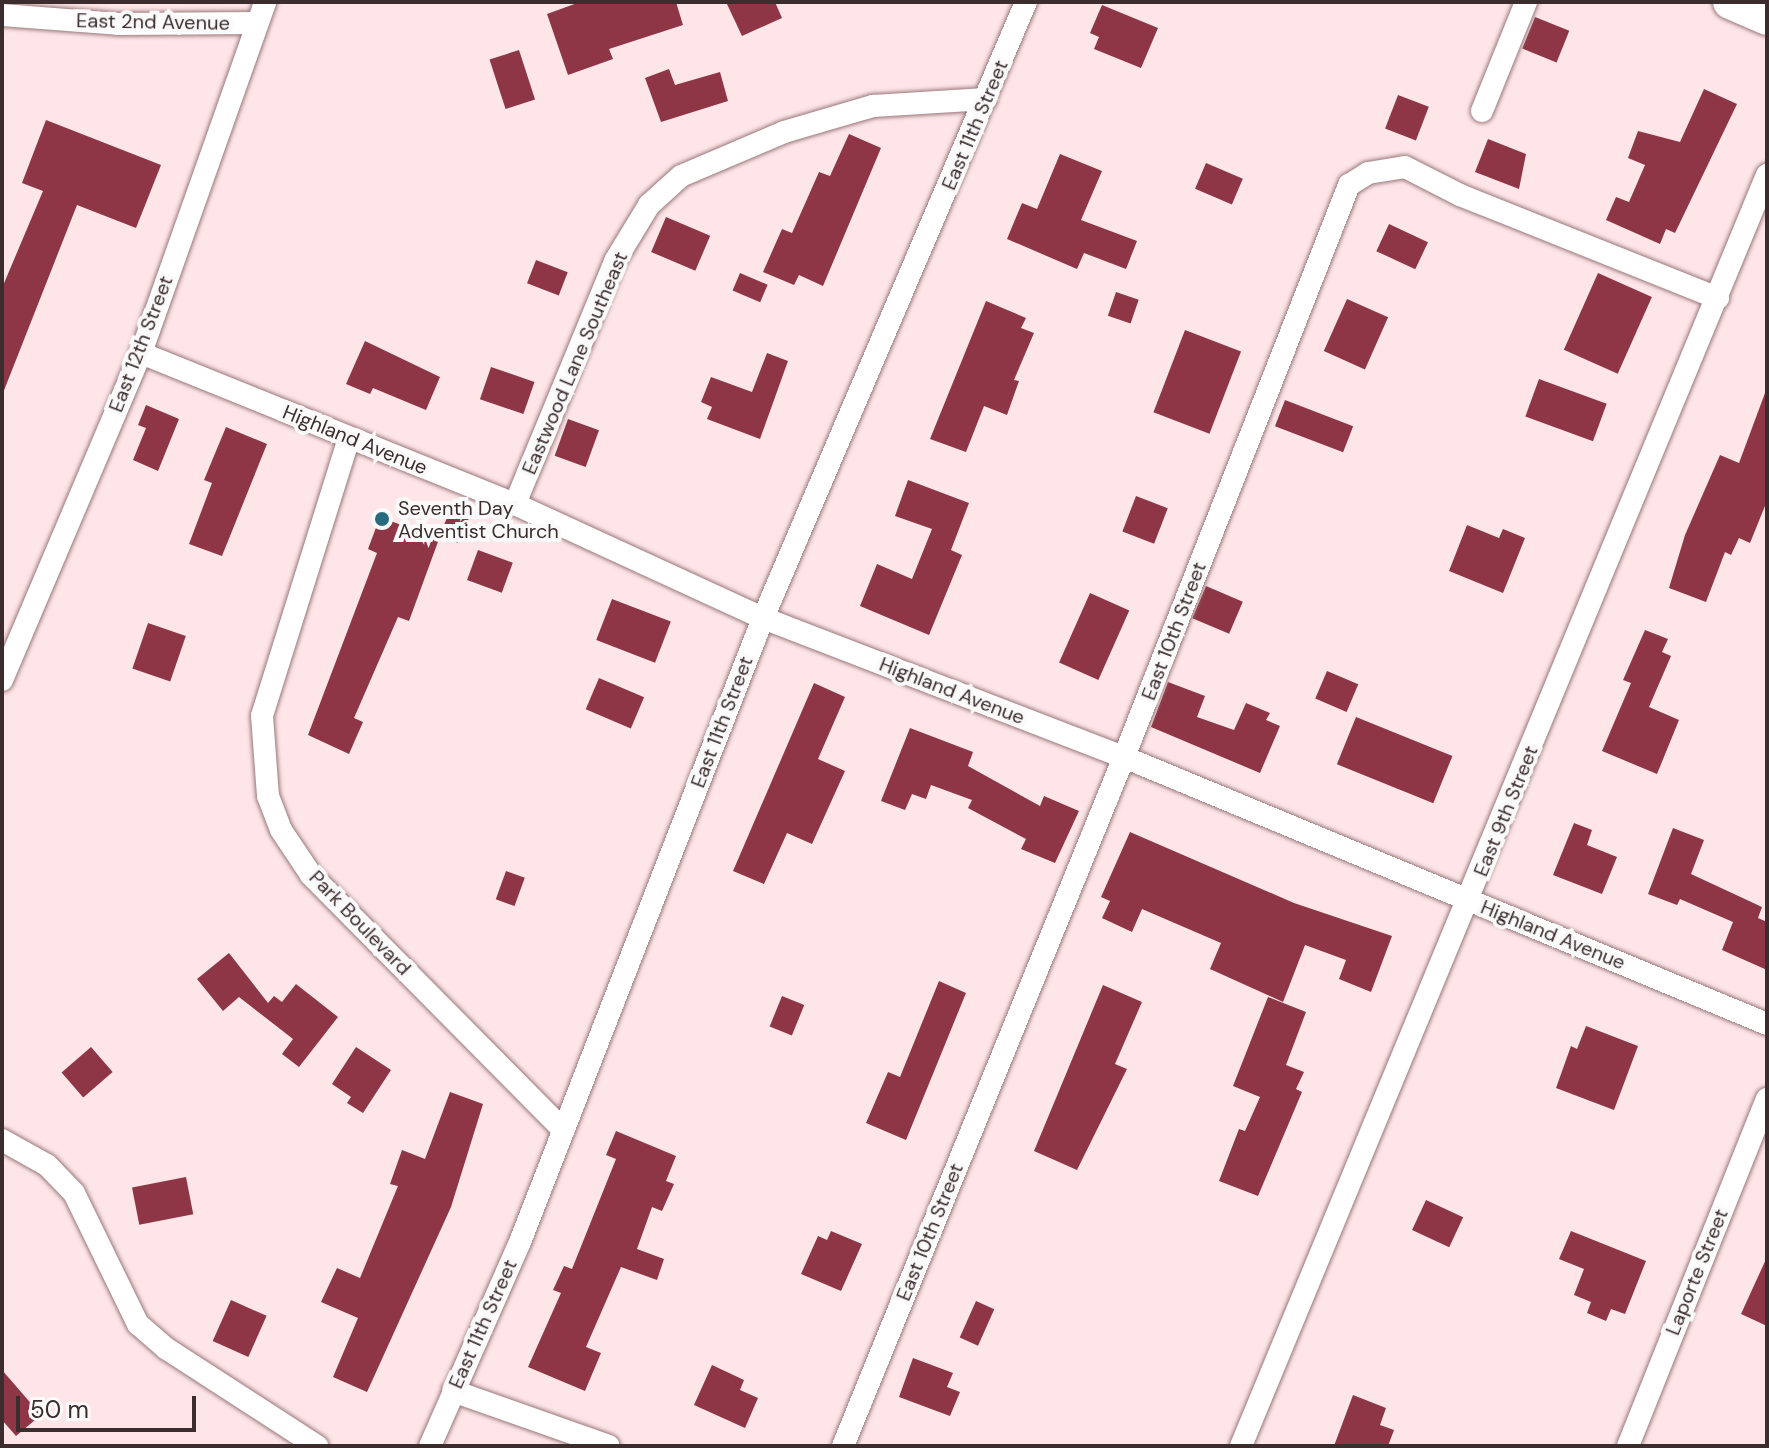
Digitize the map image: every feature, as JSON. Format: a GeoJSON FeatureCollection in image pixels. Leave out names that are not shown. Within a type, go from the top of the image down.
{"type":"FeatureCollection","features":[{"type":"Feature","properties":{"kind":"main road"},"geometry":{"type":"LineString","coordinates":[[1730,2],[1767,18]]}},
{"type":"Feature","properties":{"kind":"street","name":"East 12th Street"},"geometry":{"type":"LineString","coordinates":[[2,680],[141,353],[265,2]]}},
{"type":"Feature","properties":{"kind":"street","name":"East 11th Street"},"geometry":{"type":"LineString","coordinates":[[430,1446],[563,1130],[763,618],[1026,2]]}},
{"type":"Feature","properties":{"kind":"street"},"geometry":{"type":"LineString","coordinates":[[1482,111],[1526,2]]}},
{"type":"Feature","properties":{"kind":"street","name":"East 2nd Avenue"},"geometry":{"type":"LineString","coordinates":[[2,15],[118,24],[257,23]]}},
{"type":"Feature","properties":{"kind":"street","name":"Eastwood Lane Southeast"},"geometry":{"type":"LineString","coordinates":[[515,504],[615,261],[649,205],[681,176],[784,132],[873,106],[986,99]]}},
{"type":"Feature","properties":{"kind":"street","name":"East 10th Street"},"geometry":{"type":"LineString","coordinates":[[843,1446],[1124,757],[1349,185],[1368,173],[1405,167],[1460,195],[1718,298]]}},
{"type":"Feature","properties":{"kind":"street","name":"East 9th Street"},"geometry":{"type":"LineString","coordinates":[[1241,1446],[1767,175]]}},
{"type":"Feature","properties":{"kind":"street","name":"Highland Avenue"},"geometry":{"type":"LineString","coordinates":[[141,353],[515,504],[763,618],[1124,757],[1767,1024]]}},
{"type":"Feature","properties":{"kind":"street","name":"Park Boulevard"},"geometry":{"type":"LineString","coordinates":[[349,438],[262,716],[268,796],[281,830],[311,875],[563,1130]]}},
{"type":"Feature","properties":{"kind":"street","name":"Laporte Street"},"geometry":{"type":"LineString","coordinates":[[1628,1446],[1767,1099]]}},
{"type":"Feature","properties":{"kind":"street"},"geometry":{"type":"LineString","coordinates":[[2,1140],[47,1165],[74,1193],[138,1324],[167,1349],[317,1446]]}},
{"type":"Feature","properties":{"kind":"street"},"geometry":{"type":"LineString","coordinates":[[453,1391],[609,1446]]}},
{"type":"Feature","properties":{"kind":"building"},"geometry":{"type":"Polygon","coordinates":[[[580,2],[676,2],[683,25],[609,49],[613,59],[568,75],[547,14],[580,2]]]}},
{"type":"Feature","properties":{"kind":"building"},"geometry":{"type":"Polygon","coordinates":[[[726,2],[775,2],[782,18],[742,36],[726,2]]]}},
{"type":"Feature","properties":{"kind":"building"},"geometry":{"type":"Polygon","coordinates":[[[1102,5],[1158,28],[1141,68],[1094,49],[1099,37],[1090,33],[1102,5]]]}},
{"type":"Feature","properties":{"kind":"building"},"geometry":{"type":"Polygon","coordinates":[[[1535,17],[1569,31],[1557,62],[1522,49],[1535,17]]]}},
{"type":"Feature","properties":{"kind":"building"},"geometry":{"type":"Polygon","coordinates":[[[519,50],[535,99],[506,109],[490,60],[519,50]]]}},
{"type":"Feature","properties":{"kind":"building"},"geometry":{"type":"Polygon","coordinates":[[[669,69],[675,85],[720,72],[728,101],[661,122],[645,78],[669,69]]]}},
{"type":"Feature","properties":{"kind":"building"},"geometry":{"type":"Polygon","coordinates":[[[1704,89],[1737,104],[1675,233],[1666,229],[1660,244],[1606,220],[1616,197],[1629,202],[1645,165],[1628,158],[1638,131],[1680,142],[1704,89]]]}},
{"type":"Feature","properties":{"kind":"building"},"geometry":{"type":"Polygon","coordinates":[[[1398,95],[1429,107],[1416,140],[1385,129],[1398,95]]]}},
{"type":"Feature","properties":{"kind":"building"},"geometry":{"type":"Polygon","coordinates":[[[46,120],[161,165],[136,228],[77,205],[3,393],[2,288],[43,191],[22,183],[46,120]]]}},
{"type":"Feature","properties":{"kind":"building"},"geometry":{"type":"Polygon","coordinates":[[[849,134],[881,148],[823,286],[799,275],[794,285],[763,272],[782,229],[792,233],[819,172],[830,176],[849,134]]]}},
{"type":"Feature","properties":{"kind":"building"},"geometry":{"type":"Polygon","coordinates":[[[1488,139],[1526,154],[1519,189],[1475,172],[1488,139]]]}},
{"type":"Feature","properties":{"kind":"building"},"geometry":{"type":"Polygon","coordinates":[[[1060,154],[1102,171],[1081,220],[1137,241],[1126,269],[1084,253],[1077,269],[1007,239],[1022,203],[1037,209],[1060,154]]]}},
{"type":"Feature","properties":{"kind":"building"},"geometry":{"type":"Polygon","coordinates":[[[1206,163],[1243,179],[1232,204],[1195,189],[1206,163]]]}},
{"type":"Feature","properties":{"kind":"building"},"geometry":{"type":"Polygon","coordinates":[[[666,217],[710,236],[695,271],[651,252],[666,217]]]}},
{"type":"Feature","properties":{"kind":"building"},"geometry":{"type":"Polygon","coordinates":[[[1389,224],[1428,242],[1415,269],[1376,251],[1389,224]]]}},
{"type":"Feature","properties":{"kind":"building"},"geometry":{"type":"Polygon","coordinates":[[[536,260],[568,272],[559,296],[527,283],[536,260]]]}},
{"type":"Feature","properties":{"kind":"building"},"geometry":{"type":"Polygon","coordinates":[[[740,273],[768,285],[760,302],[733,290],[740,273]]]}},
{"type":"Feature","properties":{"kind":"building"},"geometry":{"type":"Polygon","coordinates":[[[1598,273],[1652,297],[1618,374],[1564,350],[1598,273]]]}},
{"type":"Feature","properties":{"kind":"building"},"geometry":{"type":"Polygon","coordinates":[[[1116,292],[1139,300],[1131,323],[1108,316],[1116,292]]]}},
{"type":"Feature","properties":{"kind":"building"},"geometry":{"type":"Polygon","coordinates":[[[1347,299],[1388,317],[1365,369],[1324,351],[1347,299]]]}},
{"type":"Feature","properties":{"kind":"building"},"geometry":{"type":"Polygon","coordinates":[[[986,301],[1026,318],[1021,328],[1034,333],[1014,380],[1019,381],[1007,415],[984,406],[966,452],[930,439],[986,301]]]}},
{"type":"Feature","properties":{"kind":"building"},"geometry":{"type":"Polygon","coordinates":[[[1185,330],[1241,352],[1209,434],[1153,412],[1185,330]]]}},
{"type":"Feature","properties":{"kind":"building"},"geometry":{"type":"Polygon","coordinates":[[[365,341],[440,377],[426,410],[373,388],[370,394],[346,384],[365,341]]]}},
{"type":"Feature","properties":{"kind":"building"},"geometry":{"type":"Polygon","coordinates":[[[767,353],[788,361],[760,439],[707,419],[712,407],[701,402],[711,377],[752,392],[767,353]]]}},
{"type":"Feature","properties":{"kind":"building"},"geometry":{"type":"Polygon","coordinates":[[[491,367],[534,382],[523,414],[480,399],[491,367]]]}},
{"type":"Feature","properties":{"kind":"building"},"geometry":{"type":"Polygon","coordinates":[[[1539,379],[1607,404],[1593,441],[1525,417],[1539,379]]]}},
{"type":"Feature","properties":{"kind":"building"},"geometry":{"type":"Polygon","coordinates":[[[1765,393],[1767,501],[1750,543],[1739,538],[1731,555],[1725,552],[1706,602],[1669,588],[1685,535],[1720,455],[1739,463],[1765,393]]]}},
{"type":"Feature","properties":{"kind":"building"},"geometry":{"type":"Polygon","coordinates":[[[1285,400],[1353,426],[1343,452],[1275,426],[1285,400]]]}},
{"type":"Feature","properties":{"kind":"building"},"geometry":{"type":"Polygon","coordinates":[[[146,405],[179,419],[158,471],[133,460],[146,428],[138,425],[146,405]]]}},
{"type":"Feature","properties":{"kind":"building"},"geometry":{"type":"Polygon","coordinates":[[[568,419],[599,430],[586,467],[555,456],[568,419]]]}},
{"type":"Feature","properties":{"kind":"building"},"geometry":{"type":"Polygon","coordinates":[[[226,427],[267,444],[222,556],[189,544],[212,483],[204,480],[226,427]]]}},
{"type":"Feature","properties":{"kind":"building"},"geometry":{"type":"Polygon","coordinates":[[[908,480],[969,503],[951,550],[962,555],[929,635],[860,606],[877,564],[912,579],[932,529],[895,516],[908,480]]]}},
{"type":"Feature","properties":{"kind":"building"},"geometry":{"type":"Polygon","coordinates":[[[1136,496],[1168,508],[1154,544],[1122,531],[1136,496]]]}},
{"type":"Feature","properties":{"kind":"building"},"geometry":{"type":"Polygon","coordinates":[[[451,509],[469,517],[458,543],[440,535],[451,509]]]}},
{"type":"Feature","properties":{"kind":"building"},"geometry":{"type":"Polygon","coordinates":[[[380,517],[439,539],[409,621],[398,617],[354,718],[363,722],[349,754],[308,735],[377,553],[368,549],[380,517]]]}},
{"type":"Feature","properties":{"kind":"building"},"geometry":{"type":"Polygon","coordinates":[[[1467,525],[1499,538],[1503,529],[1525,538],[1503,593],[1449,571],[1467,525]]]}},
{"type":"Feature","properties":{"kind":"building"},"geometry":{"type":"Polygon","coordinates":[[[478,550],[513,563],[502,593],[467,580],[478,550]]]}},
{"type":"Feature","properties":{"kind":"building"},"geometry":{"type":"Polygon","coordinates":[[[1206,586],[1243,602],[1229,634],[1192,618],[1206,586]]]}},
{"type":"Feature","properties":{"kind":"building"},"geometry":{"type":"Polygon","coordinates":[[[1090,593],[1129,610],[1098,680],[1059,662],[1090,593]]]}},
{"type":"Feature","properties":{"kind":"building"},"geometry":{"type":"Polygon","coordinates":[[[612,599],[671,622],[655,663],[596,640],[612,599]]]}},
{"type":"Feature","properties":{"kind":"building"},"geometry":{"type":"Polygon","coordinates":[[[148,623],[186,636],[170,681],[132,668],[148,623]]]}},
{"type":"Feature","properties":{"kind":"building"},"geometry":{"type":"Polygon","coordinates":[[[1645,630],[1668,639],[1662,652],[1671,656],[1649,707],[1679,720],[1657,774],[1602,751],[1631,683],[1623,680],[1645,630]]]}},
{"type":"Feature","properties":{"kind":"building"},"geometry":{"type":"Polygon","coordinates":[[[1327,671],[1358,684],[1347,712],[1315,699],[1327,671]]]}},
{"type":"Feature","properties":{"kind":"building"},"geometry":{"type":"Polygon","coordinates":[[[599,678],[644,697],[631,728],[586,709],[599,678]]]}},
{"type":"Feature","properties":{"kind":"building"},"geometry":{"type":"Polygon","coordinates":[[[1168,682],[1205,696],[1197,717],[1234,730],[1246,703],[1270,713],[1266,720],[1280,726],[1260,773],[1151,727],[1168,682]]]}},
{"type":"Feature","properties":{"kind":"building"},"geometry":{"type":"Polygon","coordinates":[[[814,683],[845,697],[818,759],[845,771],[812,844],[787,833],[764,884],[733,871],[814,683]]]}},
{"type":"Feature","properties":{"kind":"building"},"geometry":{"type":"Polygon","coordinates":[[[1356,717],[1452,756],[1433,803],[1337,764],[1356,717]]]}},
{"type":"Feature","properties":{"kind":"building"},"geometry":{"type":"Polygon","coordinates":[[[910,728],[973,752],[968,766],[1040,806],[1044,796],[1079,811],[1055,863],[1021,849],[1026,839],[968,808],[972,800],[931,785],[926,799],[912,794],[905,810],[881,801],[910,728]]]}},
{"type":"Feature","properties":{"kind":"building"},"geometry":{"type":"Polygon","coordinates":[[[1574,823],[1592,830],[1587,845],[1617,857],[1602,894],[1553,875],[1574,823]]]}},
{"type":"Feature","properties":{"kind":"building"},"geometry":{"type":"Polygon","coordinates":[[[1673,828],[1704,840],[1691,874],[1762,907],[1758,918],[1767,922],[1767,970],[1722,950],[1733,922],[1680,899],[1677,905],[1648,894],[1673,828]]]}},
{"type":"Feature","properties":{"kind":"building"},"geometry":{"type":"Polygon","coordinates":[[[1130,832],[1294,903],[1392,936],[1371,992],[1339,979],[1346,960],[1305,945],[1283,1002],[1210,969],[1221,943],[1142,909],[1132,932],[1102,918],[1110,901],[1101,897],[1130,832]]]}},
{"type":"Feature","properties":{"kind":"building"},"geometry":{"type":"Polygon","coordinates":[[[506,871],[525,878],[515,906],[496,899],[506,871]]]}},
{"type":"Feature","properties":{"kind":"building"},"geometry":{"type":"Polygon","coordinates":[[[229,953],[268,1003],[274,996],[282,1002],[296,984],[338,1017],[299,1067],[282,1054],[293,1039],[239,997],[223,1011],[197,979],[229,953]]]}},
{"type":"Feature","properties":{"kind":"building"},"geometry":{"type":"Polygon","coordinates":[[[939,981],[966,993],[906,1140],[866,1123],[888,1072],[900,1077],[939,981]]]}},
{"type":"Feature","properties":{"kind":"building"},"geometry":{"type":"Polygon","coordinates":[[[1103,985],[1142,1002],[1115,1064],[1127,1069],[1077,1170],[1034,1151],[1103,985]]]}},
{"type":"Feature","properties":{"kind":"building"},"geometry":{"type":"Polygon","coordinates":[[[782,996],[804,1005],[792,1036],[770,1027],[782,996]]]}},
{"type":"Feature","properties":{"kind":"building"},"geometry":{"type":"Polygon","coordinates":[[[1268,997],[1306,1012],[1286,1065],[1304,1072],[1296,1089],[1302,1092],[1258,1196],[1219,1181],[1239,1129],[1245,1131],[1260,1097],[1233,1086],[1268,997]]]}},
{"type":"Feature","properties":{"kind":"building"},"geometry":{"type":"Polygon","coordinates":[[[1586,1026],[1638,1046],[1614,1110],[1556,1088],[1571,1046],[1577,1049],[1586,1026]]]}},
{"type":"Feature","properties":{"kind":"building"},"geometry":{"type":"Polygon","coordinates":[[[91,1047],[113,1072],[83,1097],[62,1073],[91,1047]]]}},
{"type":"Feature","properties":{"kind":"building"},"geometry":{"type":"Polygon","coordinates":[[[356,1047],[391,1070],[363,1113],[347,1103],[351,1097],[332,1084],[356,1047]]]}},
{"type":"Feature","properties":{"kind":"building"},"geometry":{"type":"Polygon","coordinates":[[[450,1092],[483,1104],[451,1207],[367,1392],[333,1377],[358,1318],[321,1302],[337,1268],[360,1278],[398,1186],[390,1184],[402,1150],[425,1159],[450,1092]]]}},
{"type":"Feature","properties":{"kind":"building"},"geometry":{"type":"Polygon","coordinates":[[[616,1131],[676,1156],[666,1181],[674,1184],[662,1211],[652,1207],[637,1249],[664,1259],[657,1280],[621,1267],[586,1347],[601,1353],[585,1391],[528,1367],[561,1293],[553,1290],[564,1266],[572,1269],[616,1159],[606,1155],[616,1131]]]}},
{"type":"Feature","properties":{"kind":"building"},"geometry":{"type":"Polygon","coordinates":[[[186,1177],[193,1214],[139,1225],[132,1187],[186,1177]]]}},
{"type":"Feature","properties":{"kind":"building"},"geometry":{"type":"Polygon","coordinates":[[[1426,1200],[1463,1217],[1449,1247],[1412,1230],[1426,1200]]]}},
{"type":"Feature","properties":{"kind":"building"},"geometry":{"type":"Polygon","coordinates":[[[831,1231],[862,1244],[841,1291],[801,1274],[818,1236],[827,1240],[831,1231]]]}},
{"type":"Feature","properties":{"kind":"building"},"geometry":{"type":"Polygon","coordinates":[[[1571,1231],[1646,1261],[1625,1314],[1611,1309],[1606,1321],[1587,1313],[1591,1302],[1574,1295],[1584,1269],[1559,1259],[1571,1231]]]}},
{"type":"Feature","properties":{"kind":"building"},"geometry":{"type":"Polygon","coordinates":[[[1767,1257],[1767,1326],[1741,1314],[1767,1257]]]}},
{"type":"Feature","properties":{"kind":"building"},"geometry":{"type":"Polygon","coordinates":[[[231,1300],[267,1316],[248,1357],[213,1341],[231,1300]]]}},
{"type":"Feature","properties":{"kind":"building"},"geometry":{"type":"Polygon","coordinates":[[[976,1301],[994,1309],[978,1346],[960,1338],[976,1301]]]}},
{"type":"Feature","properties":{"kind":"building"},"geometry":{"type":"Polygon","coordinates":[[[913,1358],[953,1373],[947,1387],[960,1392],[950,1416],[899,1397],[913,1358]]]}},
{"type":"Feature","properties":{"kind":"building"},"geometry":{"type":"Polygon","coordinates":[[[712,1365],[744,1380],[740,1390],[758,1398],[745,1428],[694,1405],[712,1365]]]}},
{"type":"Feature","properties":{"kind":"building"},"geometry":{"type":"Polygon","coordinates":[[[2,1370],[41,1415],[16,1436],[2,1420],[2,1370]]]}},
{"type":"Feature","properties":{"kind":"building"},"geometry":{"type":"Polygon","coordinates":[[[1353,1395],[1386,1408],[1380,1425],[1394,1430],[1388,1446],[1334,1446],[1353,1395]]]}},
{"type":"Feature","properties":{"kind":"place","name":"Seventh Day Adventist Church"},"geometry":{"type":"Point","coordinates":[382,519]}}]}
